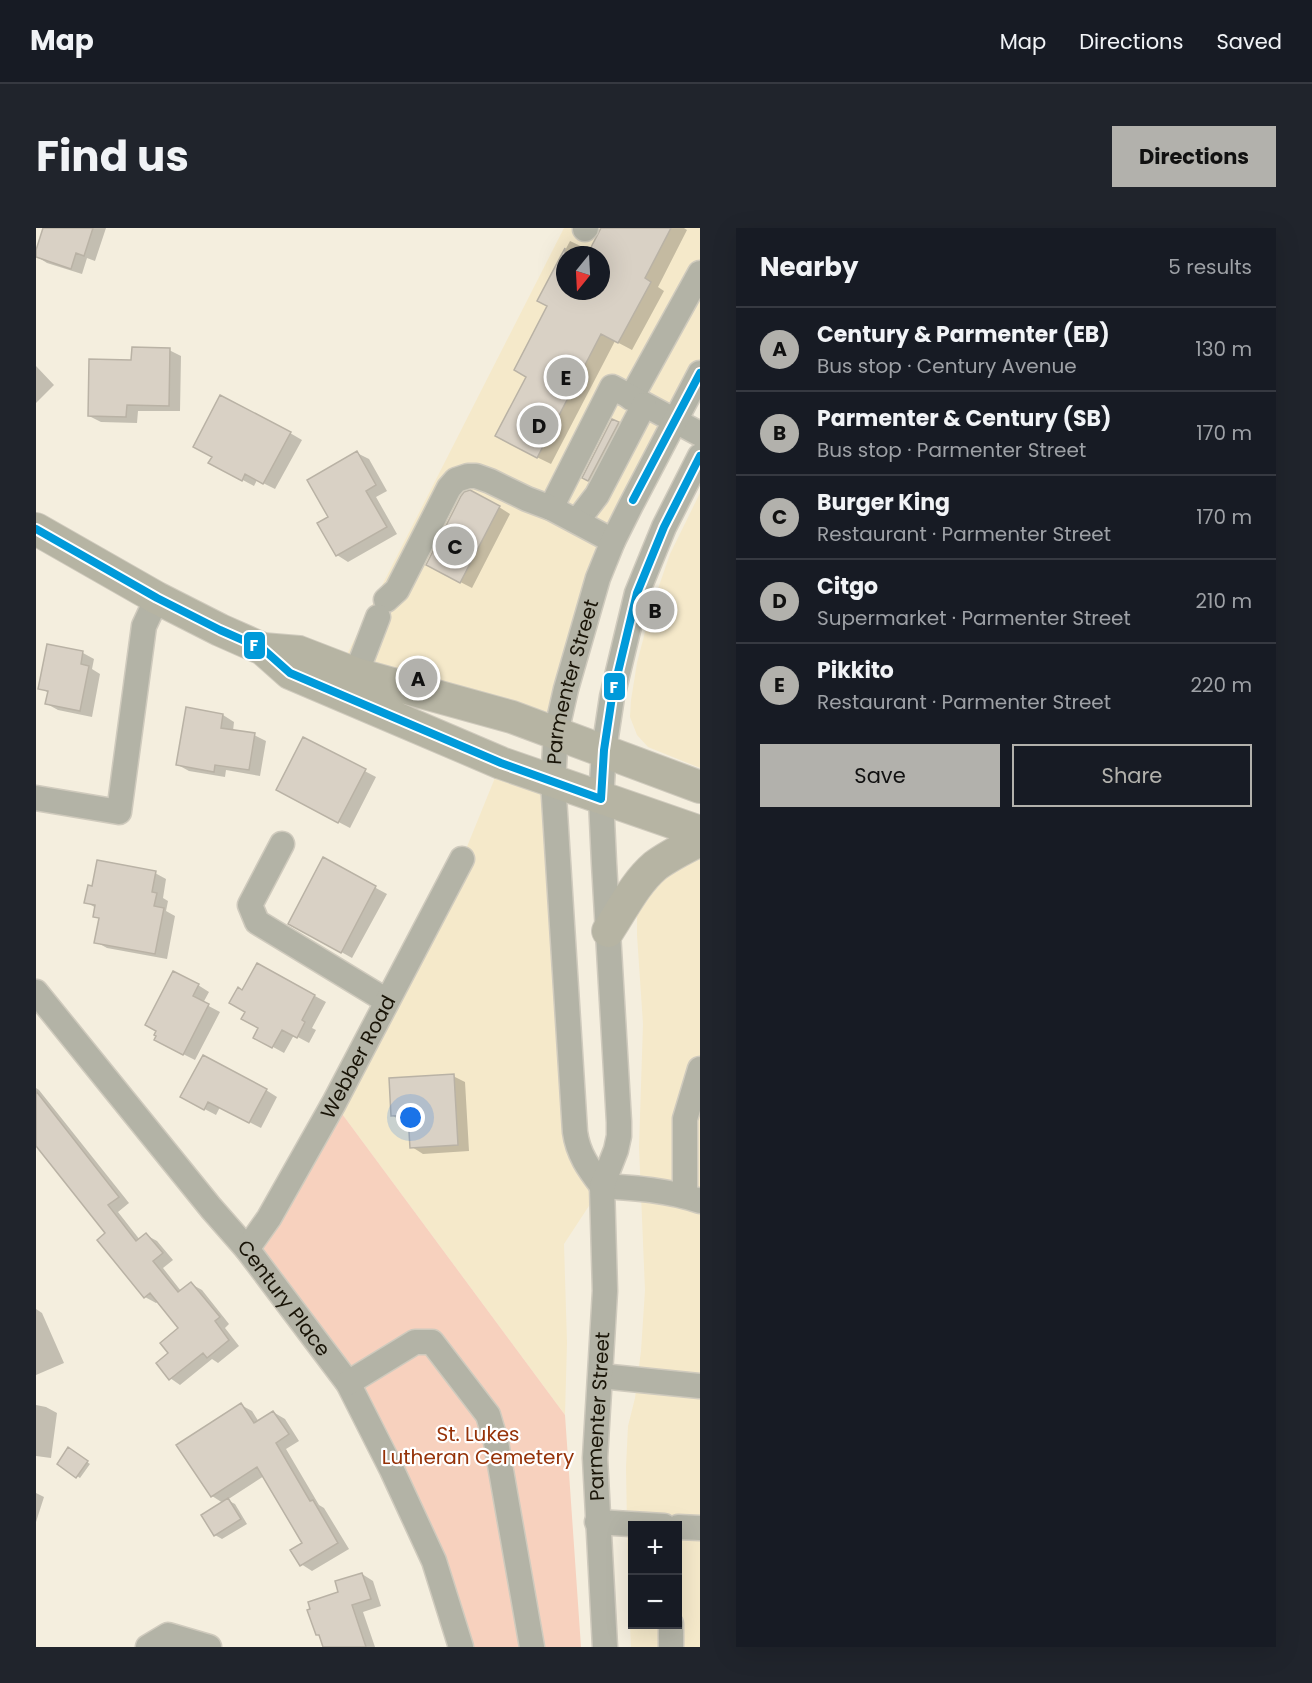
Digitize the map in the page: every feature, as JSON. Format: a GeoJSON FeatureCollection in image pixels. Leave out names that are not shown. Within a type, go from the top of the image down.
{"type":"FeatureCollection","features":[{"type":"Feature","properties":{"kind":"main road"},"geometry":{"type":"LineString","coordinates":[[36,529],[157,598],[263,649],[290,673],[490,758],[700,832]]}},
{"type":"Feature","properties":{"kind":"main road"},"geometry":{"type":"LineString","coordinates":[[263,649],[299,652],[356,674],[512,717],[700,787]]}},
{"type":"Feature","properties":{"kind":"main road"},"geometry":{"type":"LineString","coordinates":[[608,931],[648,873],[664,860],[700,840]]}},
{"type":"Feature","properties":{"kind":"street"},"geometry":{"type":"LineString","coordinates":[[577,522],[597,495],[638,402],[700,273]]}},
{"type":"Feature","properties":{"kind":"street","name":"Parmenter Street"},"geometry":{"type":"LineString","coordinates":[[602,1186],[582,1157],[575,1132],[554,781],[556,733],[593,595],[613,541],[700,373]]}},
{"type":"Feature","properties":{"kind":"street"},"geometry":{"type":"LineString","coordinates":[[551,508],[612,387],[700,434]]}},
{"type":"Feature","properties":{"kind":"street","name":"Parmenter Street"},"geometry":{"type":"LineString","coordinates":[[605,1647],[595,1458],[605,1291],[602,1186],[616,1150],[619,1129],[601,798],[604,750],[612,697],[637,593],[664,527],[700,456]]}},
{"type":"Feature","properties":{"kind":"street"},"geometry":{"type":"LineString","coordinates":[[356,674],[382,608],[397,590],[449,488],[456,480],[476,476],[490,481],[551,508],[613,541]]}},
{"type":"Feature","properties":{"kind":"street"},"geometry":{"type":"LineString","coordinates":[[36,798],[119,812],[144,627],[157,598]]}},
{"type":"Feature","properties":{"kind":"street"},"geometry":{"type":"LineString","coordinates":[[282,844],[250,905],[257,922],[387,1001]]}},
{"type":"Feature","properties":{"kind":"street","name":"Webber Road"},"geometry":{"type":"LineString","coordinates":[[247,1249],[269,1218],[334,1103],[462,860]]}},
{"type":"Feature","properties":{"kind":"street","name":"Century Place"},"geometry":{"type":"LineString","coordinates":[[36,992],[211,1209],[247,1249],[348,1383],[434,1561],[461,1647]]}},
{"type":"Feature","properties":{"kind":"street"},"geometry":{"type":"LineString","coordinates":[[602,1186],[652,1189],[692,1198],[685,1119],[700,1069]]}},
{"type":"Feature","properties":{"kind":"street"},"geometry":{"type":"LineString","coordinates":[[348,1383],[415,1342],[432,1342],[488,1415],[496,1442],[532,1647]]}},
{"type":"Feature","properties":{"kind":"street"},"geometry":{"type":"LineString","coordinates":[[601,1376],[700,1386]]}},
{"type":"Feature","properties":{"kind":"street"},"geometry":{"type":"LineString","coordinates":[[597,1522],[628,1524]]}},
{"type":"Feature","properties":{"kind":"street"},"geometry":{"type":"LineString","coordinates":[[682,1527],[700,1528]]}},
{"type":"Feature","properties":{"kind":"street"},"geometry":{"type":"LineString","coordinates":[[671,1629],[671,1647]]}},
{"type":"Feature","properties":{"kind":"street"},"geometry":{"type":"LineString","coordinates":[[148,1647],[168,1635],[209,1647]]}},
{"type":"Feature","properties":{"kind":"shaded area"},"geometry":{"type":"Polygon","coordinates":[[[564,228],[700,228],[700,373],[639,488],[556,733],[340,668],[564,228]]]}},
{"type":"Feature","properties":{"kind":"shaded area"},"geometry":{"type":"Polygon","coordinates":[[[700,493],[700,768],[648,747],[637,735],[630,717],[637,663],[651,609],[670,554],[700,493]]]}},
{"type":"Feature","properties":{"kind":"shaded area"},"geometry":{"type":"Polygon","coordinates":[[[501,763],[553,781],[575,1132],[602,1186],[564,1244],[567,1343],[565,1415],[334,1103],[462,859],[501,763]]]}},
{"type":"Feature","properties":{"kind":"shaded area"},"geometry":{"type":"Polygon","coordinates":[[[700,858],[700,1647],[631,1647],[630,1629],[682,1629],[682,1521],[628,1521],[628,1584],[626,1467],[628,1426],[635,1398],[641,1351],[645,1290],[639,1147],[643,1024],[637,935],[639,907],[653,880],[700,858]]]}},
{"type":"Feature","properties":{"kind":"green space","name":"St. Lukes Lutheran Cemetery"},"geometry":{"type":"Polygon","coordinates":[[[334,1103],[565,1415],[581,1647],[461,1647],[392,1470],[247,1249],[334,1103]]]}},
{"type":"Feature","properties":{"kind":"building"},"geometry":{"type":"Polygon","coordinates":[[[43,228],[93,228],[84,256],[76,253],[71,269],[36,257],[43,228]]]}},
{"type":"Feature","properties":{"kind":"building"},"geometry":{"type":"Polygon","coordinates":[[[601,228],[671,228],[645,278],[651,282],[618,343],[601,334],[537,458],[495,436],[526,377],[514,370],[547,306],[537,301],[556,265],[556,300],[610,300],[610,246],[592,246],[601,228]]]}},
{"type":"Feature","properties":{"kind":"building"},"geometry":{"type":"Polygon","coordinates":[[[132,347],[170,348],[169,406],[127,405],[126,417],[88,416],[89,359],[131,360],[132,347]]]}},
{"type":"Feature","properties":{"kind":"building"},"geometry":{"type":"Polygon","coordinates":[[[220,395],[291,432],[263,484],[245,474],[242,481],[208,463],[212,457],[193,447],[220,395]]]}},
{"type":"Feature","properties":{"kind":"building"},"geometry":{"type":"Polygon","coordinates":[[[612,419],[619,422],[588,481],[582,478],[612,419]]]}},
{"type":"Feature","properties":{"kind":"building"},"geometry":{"type":"Polygon","coordinates":[[[357,451],[376,485],[366,491],[387,527],[336,556],[317,523],[328,517],[307,480],[357,451]]]}},
{"type":"Feature","properties":{"kind":"building"},"geometry":{"type":"Polygon","coordinates":[[[470,490],[500,506],[460,583],[426,565],[461,496],[470,490]]]}},
{"type":"Feature","properties":{"kind":"building"},"geometry":{"type":"Polygon","coordinates":[[[47,644],[83,651],[81,664],[89,666],[80,711],[45,704],[48,691],[38,689],[47,644]]]}},
{"type":"Feature","properties":{"kind":"building"},"geometry":{"type":"Polygon","coordinates":[[[186,707],[223,714],[221,728],[255,733],[249,770],[215,765],[214,772],[176,765],[186,707]]]}},
{"type":"Feature","properties":{"kind":"building"},"geometry":{"type":"Polygon","coordinates":[[[303,737],[366,769],[338,823],[276,790],[303,737]]]}},
{"type":"Feature","properties":{"kind":"building"},"geometry":{"type":"Polygon","coordinates":[[[323,857],[376,886],[341,953],[288,924],[323,857]]]}},
{"type":"Feature","properties":{"kind":"building"},"geometry":{"type":"Polygon","coordinates":[[[97,860],[156,871],[152,892],[157,893],[154,906],[164,908],[155,954],[94,943],[99,918],[93,917],[95,905],[84,903],[88,885],[92,886],[97,860]]]}},
{"type":"Feature","properties":{"kind":"building"},"geometry":{"type":"Polygon","coordinates":[[[257,963],[315,995],[302,1020],[305,1022],[297,1038],[282,1030],[272,1048],[253,1038],[258,1028],[241,1019],[245,1012],[229,1003],[238,987],[242,990],[257,963]]]}},
{"type":"Feature","properties":{"kind":"building"},"geometry":{"type":"Polygon","coordinates":[[[173,971],[199,984],[193,996],[209,1004],[183,1055],[154,1040],[156,1031],[145,1025],[173,971]]]}},
{"type":"Feature","properties":{"kind":"building"},"geometry":{"type":"Polygon","coordinates":[[[203,1055],[267,1089],[249,1123],[208,1102],[204,1110],[180,1097],[203,1055]]]}},
{"type":"Feature","properties":{"kind":"building"},"geometry":{"type":"Polygon","coordinates":[[[454,1074],[458,1145],[410,1148],[408,1115],[391,1116],[389,1078],[454,1074]]]}},
{"type":"Feature","properties":{"kind":"building"},"geometry":{"type":"Polygon","coordinates":[[[36,1091],[119,1197],[108,1205],[136,1241],[146,1233],[163,1253],[153,1261],[178,1292],[191,1282],[220,1317],[215,1321],[229,1340],[207,1358],[203,1353],[169,1380],[156,1363],[168,1353],[160,1343],[178,1328],[150,1293],[144,1298],[97,1240],[105,1233],[36,1146],[36,1091]]]}},
{"type":"Feature","properties":{"kind":"building"},"geometry":{"type":"Polygon","coordinates":[[[241,1403],[254,1423],[273,1411],[289,1434],[276,1443],[338,1543],[300,1566],[290,1550],[302,1543],[257,1467],[211,1497],[176,1445],[241,1403]]]}},
{"type":"Feature","properties":{"kind":"building"},"geometry":{"type":"Polygon","coordinates":[[[68,1447],[88,1461],[76,1478],[57,1464],[68,1447]]]}},
{"type":"Feature","properties":{"kind":"building"},"geometry":{"type":"Polygon","coordinates":[[[228,1498],[241,1519],[214,1536],[201,1515],[228,1498]]]}},
{"type":"Feature","properties":{"kind":"building"},"geometry":{"type":"Polygon","coordinates":[[[362,1573],[371,1599],[352,1605],[366,1647],[323,1647],[307,1610],[310,1609],[308,1602],[338,1592],[335,1581],[362,1573]]]}},
{"type":"Feature","properties":{"kind":"transit line","name":"F"},"geometry":{"type":"LineString","coordinates":[[633,500],[700,373]]}},
{"type":"Feature","properties":{"kind":"transit line","name":"F"},"geometry":{"type":"LineString","coordinates":[[36,529],[157,598],[263,649],[290,673],[501,763],[601,799],[604,750],[612,697],[637,593],[664,527],[700,456]]}},
{"type":"Feature","properties":{"kind":"place","name":"Pikkito"},"geometry":{"type":"Point","coordinates":[566,377]}},
{"type":"Feature","properties":{"kind":"place","name":"Citgo"},"geometry":{"type":"Point","coordinates":[539,425]}},
{"type":"Feature","properties":{"kind":"place","name":"Burger King"},"geometry":{"type":"Point","coordinates":[455,546]}},
{"type":"Feature","properties":{"kind":"place","name":"Parmenter & Century (SB)"},"geometry":{"type":"Point","coordinates":[655,610]}},
{"type":"Feature","properties":{"kind":"place","name":"Century & Parmenter (EB)"},"geometry":{"type":"Point","coordinates":[418,678]}}]}
